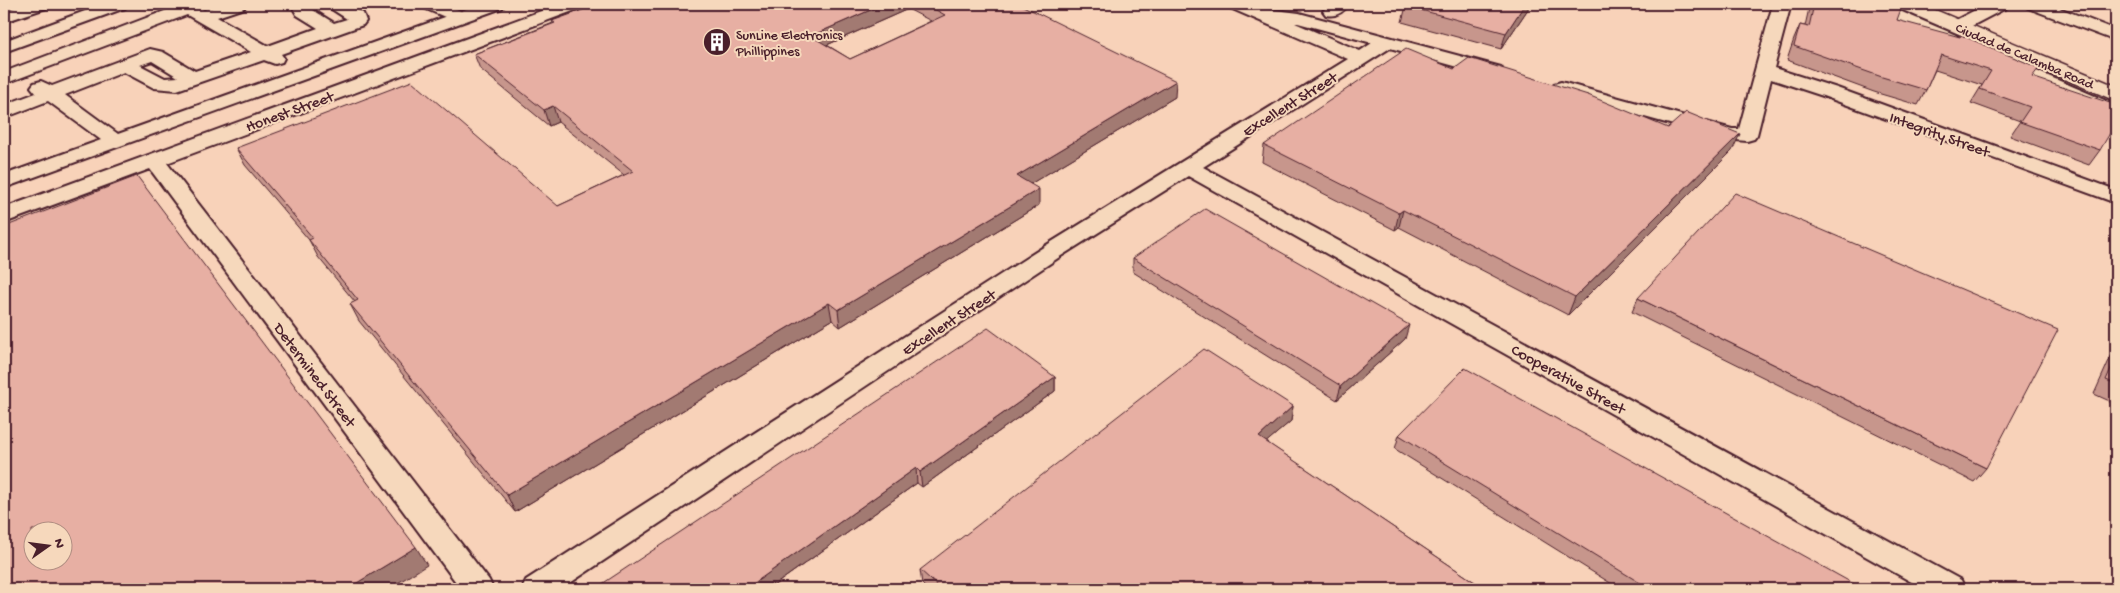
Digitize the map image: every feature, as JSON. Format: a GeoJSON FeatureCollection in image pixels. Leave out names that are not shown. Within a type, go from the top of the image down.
{"type":"FeatureCollection","features":[{"type":"Feature","properties":{"kind":"main road","name":"Ciudad de Calamba Road"},"geometry":{"type":"LineString","coordinates":[[1905,4],[2116,94]]}},
{"type":"Feature","properties":{"kind":"street"},"geometry":{"type":"LineString","coordinates":[[4,16],[40,4]]}},
{"type":"Feature","properties":{"kind":"street"},"geometry":{"type":"LineString","coordinates":[[4,47],[119,4]]}},
{"type":"Feature","properties":{"kind":"street"},"geometry":{"type":"LineString","coordinates":[[205,16],[238,4]]}},
{"type":"Feature","properties":{"kind":"street"},"geometry":{"type":"LineString","coordinates":[[311,4],[302,8],[303,11],[333,30]]}},
{"type":"Feature","properties":{"kind":"street"},"geometry":{"type":"LineString","coordinates":[[4,112],[51,95],[124,64],[167,86],[333,30],[357,20],[357,17],[333,4]]}},
{"type":"Feature","properties":{"kind":"street"},"geometry":{"type":"LineString","coordinates":[[430,4],[460,17]]}},
{"type":"Feature","properties":{"kind":"street"},"geometry":{"type":"LineString","coordinates":[[4,182],[496,4]]}},
{"type":"Feature","properties":{"kind":"street","name":"Honest Street"},"geometry":{"type":"LineString","coordinates":[[4,216],[575,4]]}},
{"type":"Feature","properties":{"kind":"street"},"geometry":{"type":"LineString","coordinates":[[1236,4],[1362,58]]}},
{"type":"Feature","properties":{"kind":"street"},"geometry":{"type":"LineString","coordinates":[[1299,18],[1313,4]]}},
{"type":"Feature","properties":{"kind":"street"},"geometry":{"type":"LineString","coordinates":[[1540,83],[1731,135],[1747,136],[1782,4]]}},
{"type":"Feature","properties":{"kind":"street"},"geometry":{"type":"LineString","coordinates":[[1869,4],[2116,112]]}},
{"type":"Feature","properties":{"kind":"street"},"geometry":{"type":"LineString","coordinates":[[1958,26],[2000,4]]}},
{"type":"Feature","properties":{"kind":"street"},"geometry":{"type":"LineString","coordinates":[[2034,4],[2116,36]]}},
{"type":"Feature","properties":{"kind":"street"},"geometry":{"type":"LineString","coordinates":[[12,75],[185,6],[205,16],[300,74]]}},
{"type":"Feature","properties":{"kind":"street"},"geometry":{"type":"LineString","coordinates":[[1258,13],[1299,18],[1511,75]]}},
{"type":"Feature","properties":{"kind":"street","name":"Excellent Street"},"geometry":{"type":"LineString","coordinates":[[537,589],[1053,251],[1387,42]]}},
{"type":"Feature","properties":{"kind":"street","name":"Integrity Street"},"geometry":{"type":"LineString","coordinates":[[1764,72],[1830,92],[2116,197]]}},
{"type":"Feature","properties":{"kind":"street"},"geometry":{"type":"LineString","coordinates":[[12,75],[51,95],[115,142]]}},
{"type":"Feature","properties":{"kind":"street","name":"Determined Street"},"geometry":{"type":"LineString","coordinates":[[154,160],[478,589]]}},
{"type":"Feature","properties":{"kind":"street","name":"Cooperative Street"},"geometry":{"type":"LineString","coordinates":[[1188,167],[1950,589]]}},
{"type":"Feature","properties":{"kind":"building"},"geometry":{"type":"Polygon","coordinates":[[[599,4],[884,4],[811,36],[850,59],[945,15],[925,4],[1019,4],[1176,81],[1017,176],[1039,189],[838,310],[829,303],[507,495],[350,304],[358,300],[309,240],[313,238],[236,148],[412,81],[558,206],[633,171],[553,106],[544,110],[474,54],[555,23],[552,21],[599,4]]]}},
{"type":"Feature","properties":{"kind":"building"},"geometry":{"type":"Polygon","coordinates":[[[1408,4],[1525,4],[1506,33],[1406,6],[1408,4]]]}},
{"type":"Feature","properties":{"kind":"building"},"geometry":{"type":"Polygon","coordinates":[[[1814,4],[1889,4],[1901,9],[1897,20],[1960,37],[1961,35],[2039,68],[2032,77],[2116,105],[2116,123],[2100,150],[2020,122],[2030,107],[1980,89],[1991,71],[1941,55],[1926,90],[1882,77],[1794,46],[1800,25],[1809,27],[1814,4]]]}},
{"type":"Feature","properties":{"kind":"building"},"geometry":{"type":"Polygon","coordinates":[[[1406,49],[1454,69],[1469,58],[1588,95],[1668,128],[1686,112],[1740,134],[1575,297],[1403,210],[1399,213],[1264,145],[1406,49]]]}},
{"type":"Feature","properties":{"kind":"building"},"geometry":{"type":"Polygon","coordinates":[[[137,176],[416,547],[347,589],[4,589],[4,227],[137,176]]]}},
{"type":"Feature","properties":{"kind":"building"},"geometry":{"type":"Polygon","coordinates":[[[1735,193],[2058,330],[1986,468],[1638,298],[1735,193]]]}},
{"type":"Feature","properties":{"kind":"building"},"geometry":{"type":"Polygon","coordinates":[[[1205,209],[1409,325],[1341,386],[1133,258],[1205,209]]]}},
{"type":"Feature","properties":{"kind":"building"},"geometry":{"type":"Polygon","coordinates":[[[988,328],[1055,377],[920,472],[916,468],[746,589],[596,589],[596,588],[988,328]]]}},
{"type":"Feature","properties":{"kind":"building"},"geometry":{"type":"Polygon","coordinates":[[[1204,349],[1293,406],[1259,437],[1485,589],[941,589],[920,570],[1204,349]]]}},
{"type":"Feature","properties":{"kind":"building"},"geometry":{"type":"Polygon","coordinates":[[[2116,357],[2116,384],[2106,380],[2116,357]]]}},
{"type":"Feature","properties":{"kind":"building"},"geometry":{"type":"Polygon","coordinates":[[[1465,368],[1863,589],[1650,589],[1399,435],[1465,368]]]}},
{"type":"Feature","properties":{"kind":"place","name":"SunLine Electronics Phillippines"},"geometry":{"type":"Point","coordinates":[717,42]}}]}
